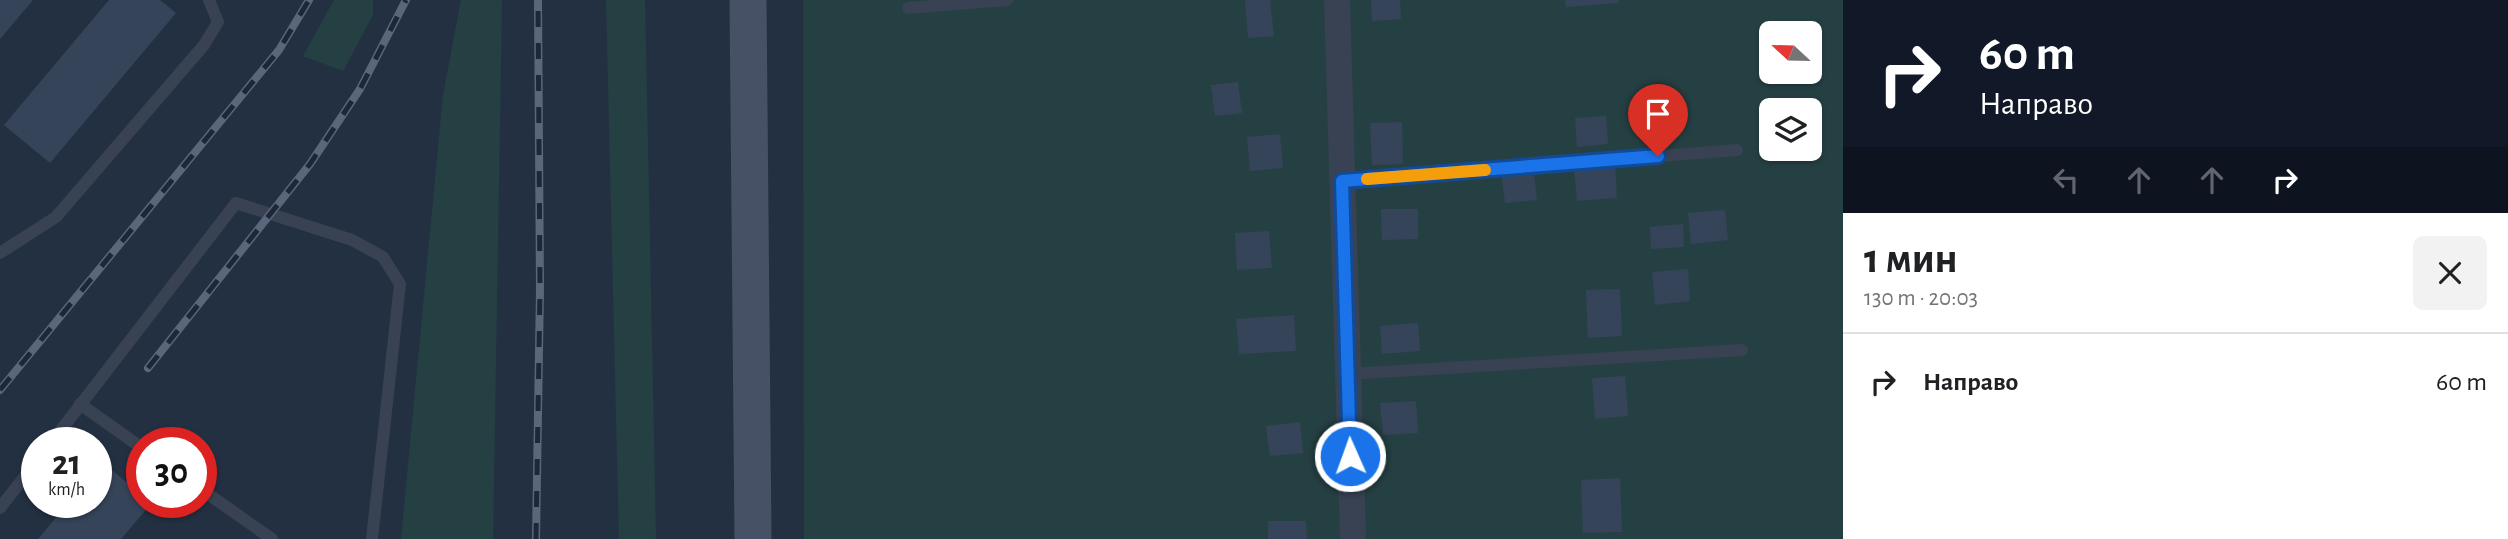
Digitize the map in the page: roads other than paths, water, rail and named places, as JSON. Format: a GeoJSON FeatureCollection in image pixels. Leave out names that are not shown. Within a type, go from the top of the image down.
{"type":"FeatureCollection","features":[{"type":"Feature","properties":{"kind":"street"},"geometry":{"type":"LineString","coordinates":[[748,0],[753,539]]}},
{"type":"Feature","properties":{"kind":"street"},"geometry":{"type":"LineString","coordinates":[[1337,0],[1353,539]]}},
{"type":"Feature","properties":{"kind":"lane"},"geometry":{"type":"LineString","coordinates":[[0,253],[56,216],[204,45],[218,22],[208,0]]}},
{"type":"Feature","properties":{"kind":"lane"},"geometry":{"type":"LineString","coordinates":[[908,8],[1007,0]]}},
{"type":"Feature","properties":{"kind":"lane"},"geometry":{"type":"LineString","coordinates":[[1342,181],[1737,150]]}},
{"type":"Feature","properties":{"kind":"lane"},"geometry":{"type":"LineString","coordinates":[[63,427],[236,204],[352,240],[383,257],[400,284],[372,539]]}},
{"type":"Feature","properties":{"kind":"lane"},"geometry":{"type":"LineString","coordinates":[[1348,374],[1742,350]]}},
{"type":"Feature","properties":{"kind":"lane"},"geometry":{"type":"LineString","coordinates":[[80,404],[126,437]]}},
{"type":"Feature","properties":{"kind":"lane"},"geometry":{"type":"LineString","coordinates":[[0,508],[21,481]]}},
{"type":"Feature","properties":{"kind":"lane"},"geometry":{"type":"LineString","coordinates":[[217,500],[272,539]]}},
{"type":"Feature","properties":{"kind":"railway"},"geometry":{"type":"LineString","coordinates":[[0,390],[279,50],[309,0]]}},
{"type":"Feature","properties":{"kind":"railway"},"geometry":{"type":"LineString","coordinates":[[148,368],[310,164],[360,89],[406,0]]}},
{"type":"Feature","properties":{"kind":"railway"},"geometry":{"type":"LineString","coordinates":[[536,539],[540,289],[538,0]]}}]}
